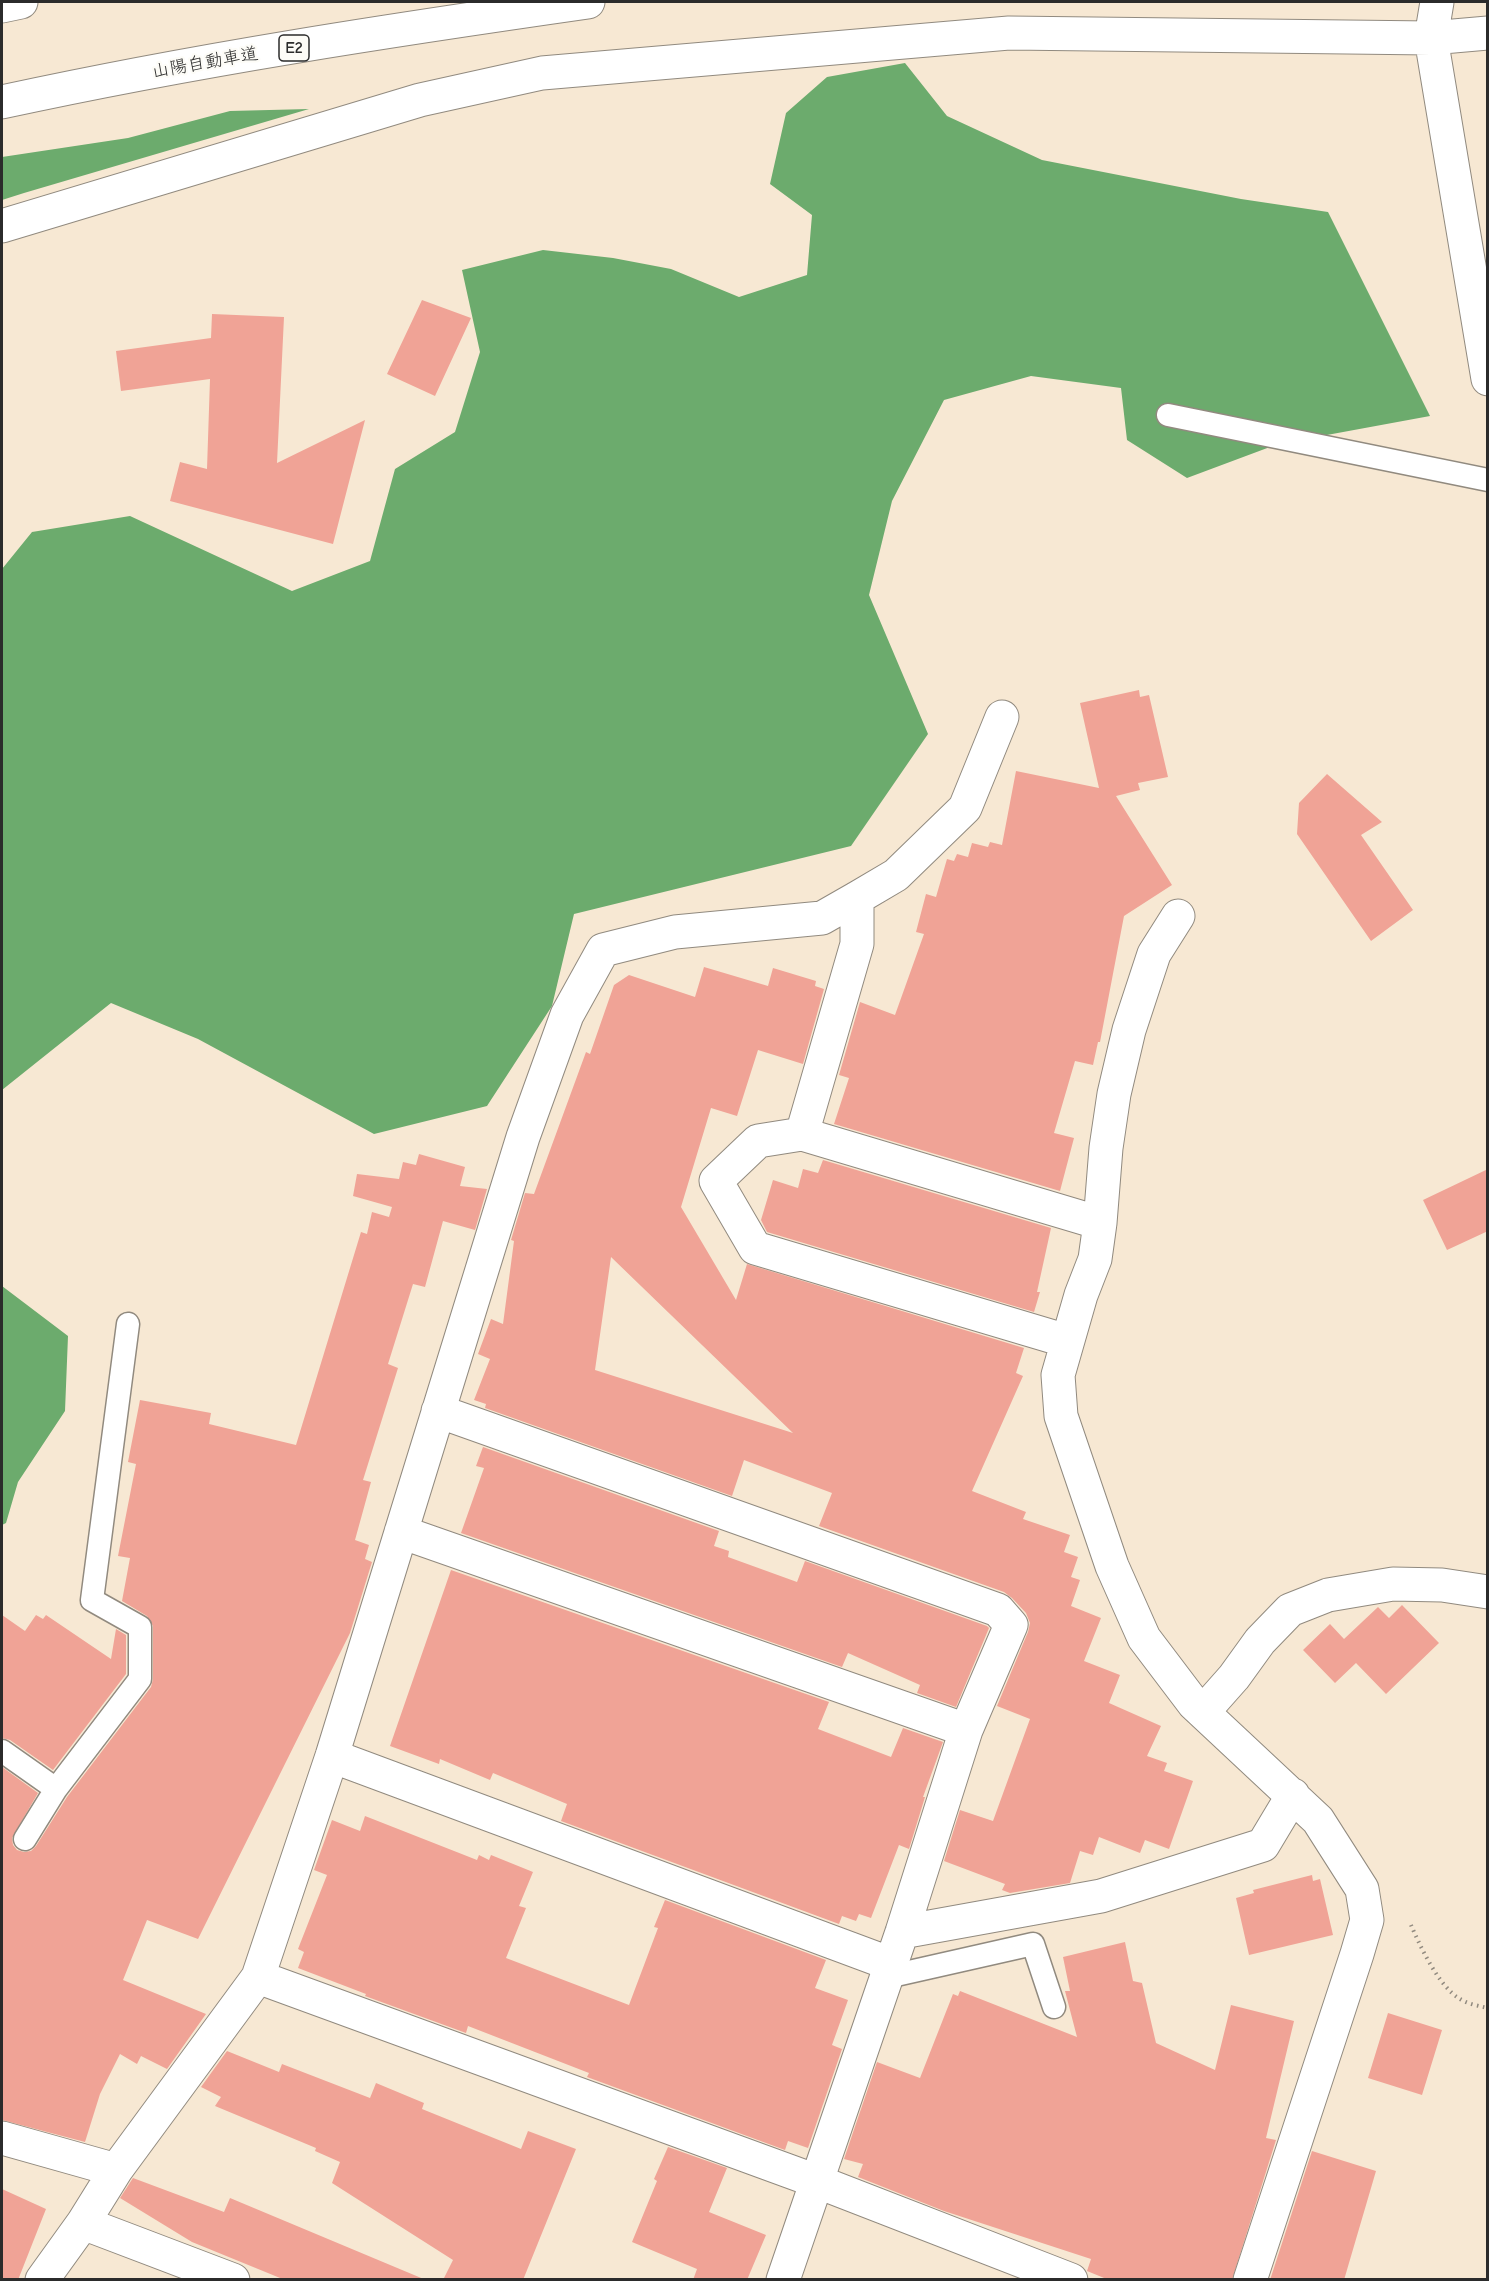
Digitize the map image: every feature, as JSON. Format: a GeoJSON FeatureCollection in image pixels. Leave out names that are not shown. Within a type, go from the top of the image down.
{"type":"FeatureCollection","features":[{"type":"Feature","properties":{"kind":"main road"},"geometry":{"type":"LineString","coordinates":[[2,6],[21,2]]}},
{"type":"Feature","properties":{"kind":"main road","name":"山陽自動車道"},"geometry":{"type":"LineString","coordinates":[[2,102],[159,70],[435,24],[588,2]]}},
{"type":"Feature","properties":{"kind":"main road"},"geometry":{"type":"LineString","coordinates":[[1437,3],[1431,38],[1488,379]]}},
{"type":"Feature","properties":{"kind":"main road"},"geometry":{"type":"LineString","coordinates":[[2,226],[420,100],[542,73],[1009,33],[1431,38],[1488,33]]}},
{"type":"Feature","properties":{"kind":"main road"},"geometry":{"type":"LineString","coordinates":[[42,2280],[83,2223],[116,2170],[258,1977],[332,1756],[523,1137],[567,1016],[603,950],[675,932],[822,918],[857,898],[896,875],[965,808],[1002,717]]}},
{"type":"Feature","properties":{"kind":"main road"},"geometry":{"type":"LineString","coordinates":[[802,1134],[857,944],[857,898]]}},
{"type":"Feature","properties":{"kind":"main road"},"geometry":{"type":"LineString","coordinates":[[1178,916],[1154,954],[1130,1030],[1114,1094],[1095,1258],[1058,1375],[1061,1416],[1112,1566],[1144,1638],[1194,1704],[1318,1820],[1362,1889],[1367,1920],[1250,2280]]}},
{"type":"Feature","properties":{"kind":"main road"},"geometry":{"type":"LineString","coordinates":[[1067,1341],[755,1248],[716,1181],[758,1141],[802,1134],[1100,1223]]}},
{"type":"Feature","properties":{"kind":"main road"},"geometry":{"type":"LineString","coordinates":[[438,1411],[998,1610],[1011,1625],[966,1730],[902,1932],[783,2280]]}},
{"type":"Feature","properties":{"kind":"main road"},"geometry":{"type":"LineString","coordinates":[[400,1532],[966,1730]]}},
{"type":"Feature","properties":{"kind":"main road"},"geometry":{"type":"LineString","coordinates":[[1203,1712],[1234,1677],[1260,1641],[1290,1610],[1328,1595],[1393,1584],[1442,1585],[1488,1592]]}},
{"type":"Feature","properties":{"kind":"main road"},"geometry":{"type":"LineString","coordinates":[[332,1756],[889,1970]]}},
{"type":"Feature","properties":{"kind":"main road"},"geometry":{"type":"LineString","coordinates":[[902,1932],[1101,1896],[1263,1845],[1293,1795]]}},
{"type":"Feature","properties":{"kind":"main road"},"geometry":{"type":"LineString","coordinates":[[258,1977],[816,2181],[1071,2280]]}},
{"type":"Feature","properties":{"kind":"main road"},"geometry":{"type":"LineString","coordinates":[[2,2139],[116,2170]]}},
{"type":"Feature","properties":{"kind":"main road"},"geometry":{"type":"LineString","coordinates":[[83,2223],[233,2280]]}},
{"type":"Feature","properties":{"kind":"lane"},"geometry":{"type":"LineString","coordinates":[[1168,415],[1488,480]]}},
{"type":"Feature","properties":{"kind":"lane"},"geometry":{"type":"LineString","coordinates":[[25,1839],[56,1789],[140,1679],[140,1628],[92,1600],[128,1324]]}},
{"type":"Feature","properties":{"kind":"lane"},"geometry":{"type":"LineString","coordinates":[[2,1751],[56,1789]]}},
{"type":"Feature","properties":{"kind":"lane"},"geometry":{"type":"LineString","coordinates":[[889,1970],[1033,1944],[1054,2007]]}},
{"type":"Feature","properties":{"kind":"green space"},"geometry":{"type":"Polygon","coordinates":[[[905,63],[947,116],[1042,160],[1241,199],[1328,212],[1430,416],[1278,444],[1187,478],[1127,440],[1121,388],[1031,376],[944,400],[892,501],[869,595],[928,734],[851,846],[574,914],[552,1006],[487,1106],[374,1134],[198,1039],[111,1003],[2,1090],[2,569],[32,532],[130,516],[292,591],[370,561],[395,469],[455,432],[480,352],[462,270],[543,250],[613,258],[671,269],[739,297],[807,275],[812,215],[770,184],[786,113],[827,77],[905,63]]]}},
{"type":"Feature","properties":{"kind":"green space"},"geometry":{"type":"Polygon","coordinates":[[[309,109],[2,200],[2,157],[128,138],[230,111],[309,109]]]}},
{"type":"Feature","properties":{"kind":"green space"},"geometry":{"type":"Polygon","coordinates":[[[2,1286],[68,1336],[65,1411],[18,1482],[6,1523],[2,1525],[2,1286]]]}},
{"type":"Feature","properties":{"kind":"building"},"geometry":{"type":"Polygon","coordinates":[[[422,300],[471,318],[435,396],[387,374],[422,300]]]}},
{"type":"Feature","properties":{"kind":"building"},"geometry":{"type":"Polygon","coordinates":[[[212,314],[284,317],[277,463],[365,420],[333,544],[170,501],[180,462],[207,469],[210,379],[121,391],[116,351],[211,338],[212,314]]]}},
{"type":"Feature","properties":{"kind":"building"},"geometry":{"type":"Polygon","coordinates":[[[1139,690],[1140,697],[1149,695],[1168,777],[1138,783],[1140,790],[1116,796],[1172,885],[1124,916],[1100,1042],[1098,1042],[1093,1065],[1075,1061],[1054,1133],[1074,1138],[1060,1191],[834,1124],[849,1078],[839,1075],[860,1002],[895,1015],[924,934],[916,932],[926,894],[936,897],[947,859],[954,861],[957,854],[968,857],[972,843],[988,847],[990,842],[1002,845],[1016,771],[1099,788],[1080,703],[1139,690]]]}},
{"type":"Feature","properties":{"kind":"building"},"geometry":{"type":"Polygon","coordinates":[[[1327,774],[1382,822],[1361,835],[1413,910],[1371,941],[1297,834],[1299,803],[1327,774]]]}},
{"type":"Feature","properties":{"kind":"building"},"geometry":{"type":"Polygon","coordinates":[[[704,967],[768,986],[773,968],[816,981],[815,986],[824,989],[803,1064],[758,1050],[737,1116],[711,1108],[681,1207],[736,1300],[747,1264],[1024,1348],[1016,1373],[1023,1376],[972,1491],[1026,1512],[1023,1519],[1070,1535],[1064,1552],[1078,1557],[1071,1577],[1080,1580],[1071,1606],[1101,1618],[1084,1661],[1120,1675],[1109,1703],[1161,1726],[1147,1756],[1167,1763],[1164,1771],[1193,1781],[1169,1849],[1145,1840],[1140,1853],[1099,1837],[1093,1855],[1080,1851],[1070,1883],[1010,1893],[1002,1890],[1005,1884],[944,1861],[960,1810],[993,1821],[1030,1719],[997,1706],[1030,1623],[1026,1613],[1012,1598],[1004,1592],[819,1526],[832,1493],[744,1460],[732,1496],[485,1408],[486,1404],[474,1400],[490,1359],[478,1354],[491,1319],[503,1324],[514,1241],[511,1240],[525,1193],[534,1194],[586,1052],[590,1054],[614,985],[629,975],[695,997],[704,967]],[[611,1257],[595,1370],[793,1433],[611,1257]]]}},
{"type":"Feature","properties":{"kind":"building"},"geometry":{"type":"Polygon","coordinates":[[[419,1154],[465,1167],[460,1186],[487,1189],[475,1230],[443,1221],[425,1287],[413,1284],[388,1364],[398,1368],[363,1480],[371,1482],[355,1540],[369,1545],[365,1559],[372,1562],[350,1633],[198,1939],[147,1920],[123,1980],[206,2014],[167,2069],[141,2056],[137,2064],[120,2054],[100,2094],[85,2142],[2,2120],[2,1767],[38,1793],[12,1838],[17,1850],[31,1851],[67,1797],[151,1687],[153,1626],[147,1616],[122,1601],[130,1558],[118,1556],[136,1464],[128,1462],[140,1400],[211,1413],[209,1424],[296,1445],[361,1232],[367,1234],[372,1212],[389,1217],[392,1207],[353,1196],[357,1174],[399,1179],[403,1162],[416,1165],[419,1154]]]}},
{"type":"Feature","properties":{"kind":"building"},"geometry":{"type":"Polygon","coordinates":[[[823,1160],[1051,1228],[1037,1292],[1040,1292],[1034,1312],[767,1232],[761,1220],[773,1180],[798,1188],[803,1169],[818,1173],[823,1160]]]}},
{"type":"Feature","properties":{"kind":"building"},"geometry":{"type":"Polygon","coordinates":[[[1488,1169],[1488,1231],[1447,1250],[1423,1200],[1488,1169]]]}},
{"type":"Feature","properties":{"kind":"building"},"geometry":{"type":"Polygon","coordinates":[[[483,1447],[719,1531],[714,1546],[729,1551],[728,1557],[797,1582],[805,1561],[987,1626],[989,1628],[956,1707],[917,1693],[920,1685],[848,1653],[842,1667],[461,1533],[484,1468],[476,1466],[483,1447]]]}},
{"type":"Feature","properties":{"kind":"building"},"geometry":{"type":"Polygon","coordinates":[[[451,1570],[829,1702],[818,1729],[891,1757],[903,1728],[943,1742],[923,1797],[925,1797],[909,1849],[899,1845],[871,1918],[859,1914],[856,1921],[842,1916],[839,1924],[561,1821],[567,1804],[493,1773],[490,1780],[440,1759],[439,1764],[390,1746],[451,1570]]]}},
{"type":"Feature","properties":{"kind":"building"},"geometry":{"type":"Polygon","coordinates":[[[1402,1605],[1439,1643],[1386,1694],[1356,1663],[1335,1683],[1303,1650],[1330,1624],[1344,1639],[1378,1607],[1389,1618],[1402,1605]]]}},
{"type":"Feature","properties":{"kind":"building"},"geometry":{"type":"Polygon","coordinates":[[[2,1615],[25,1631],[36,1615],[43,1619],[46,1615],[111,1659],[116,1629],[126,1635],[126,1674],[53,1770],[10,1740],[2,1738],[2,1615]]]}},
{"type":"Feature","properties":{"kind":"building"},"geometry":{"type":"Polygon","coordinates":[[[365,1816],[477,1860],[479,1855],[489,1860],[491,1855],[533,1872],[519,1906],[526,1908],[506,1958],[629,2005],[658,1928],[654,1927],[665,1900],[826,1960],[815,1988],[848,2000],[832,2045],[842,2049],[808,2148],[788,2141],[785,2150],[587,2077],[589,2073],[468,2026],[466,2033],[365,1996],[366,1994],[298,1968],[304,1952],[298,1949],[327,1875],[314,1870],[332,1820],[360,1831],[365,1816]]]}},
{"type":"Feature","properties":{"kind":"building"},"geometry":{"type":"Polygon","coordinates":[[[1312,1875],[1313,1881],[1320,1879],[1333,1935],[1249,1955],[1236,1898],[1254,1893],[1253,1890],[1312,1875]]]}},
{"type":"Feature","properties":{"kind":"building"},"geometry":{"type":"Polygon","coordinates":[[[1125,1942],[1133,1981],[1142,1983],[1156,2043],[1215,2070],[1231,2005],[1294,2021],[1266,2138],[1276,2140],[1232,2280],[1109,2280],[1087,2271],[1091,2259],[944,2211],[858,2177],[863,2164],[844,2159],[877,2062],[920,2078],[953,1994],[958,1996],[960,1991],[1077,2037],[1065,1991],[1070,1991],[1063,1957],[1125,1942]]]}},
{"type":"Feature","properties":{"kind":"building"},"geometry":{"type":"Polygon","coordinates":[[[1388,2013],[1442,2030],[1422,2095],[1368,2078],[1388,2013]]]}},
{"type":"Feature","properties":{"kind":"building"},"geometry":{"type":"Polygon","coordinates":[[[227,2051],[279,2072],[282,2064],[370,2098],[376,2083],[424,2103],[422,2109],[521,2149],[528,2131],[576,2149],[523,2280],[443,2280],[453,2260],[332,2183],[340,2162],[315,2151],[316,2148],[215,2106],[221,2097],[201,2087],[227,2051]]]}},
{"type":"Feature","properties":{"kind":"building"},"geometry":{"type":"Polygon","coordinates":[[[668,2147],[727,2168],[709,2212],[766,2235],[747,2280],[693,2280],[697,2269],[632,2242],[668,2147]]]}},
{"type":"Feature","properties":{"kind":"building"},"geometry":{"type":"Polygon","coordinates":[[[1312,2151],[1376,2171],[1344,2280],[1270,2280],[1312,2151]]]}},
{"type":"Feature","properties":{"kind":"building"},"geometry":{"type":"Polygon","coordinates":[[[133,2178],[224,2212],[230,2198],[426,2280],[285,2280],[192,2242],[120,2198],[133,2178]]]}},
{"type":"Feature","properties":{"kind":"building"},"geometry":{"type":"Polygon","coordinates":[[[2,2189],[46,2209],[18,2280],[2,2280],[2,2189]]]}}]}
